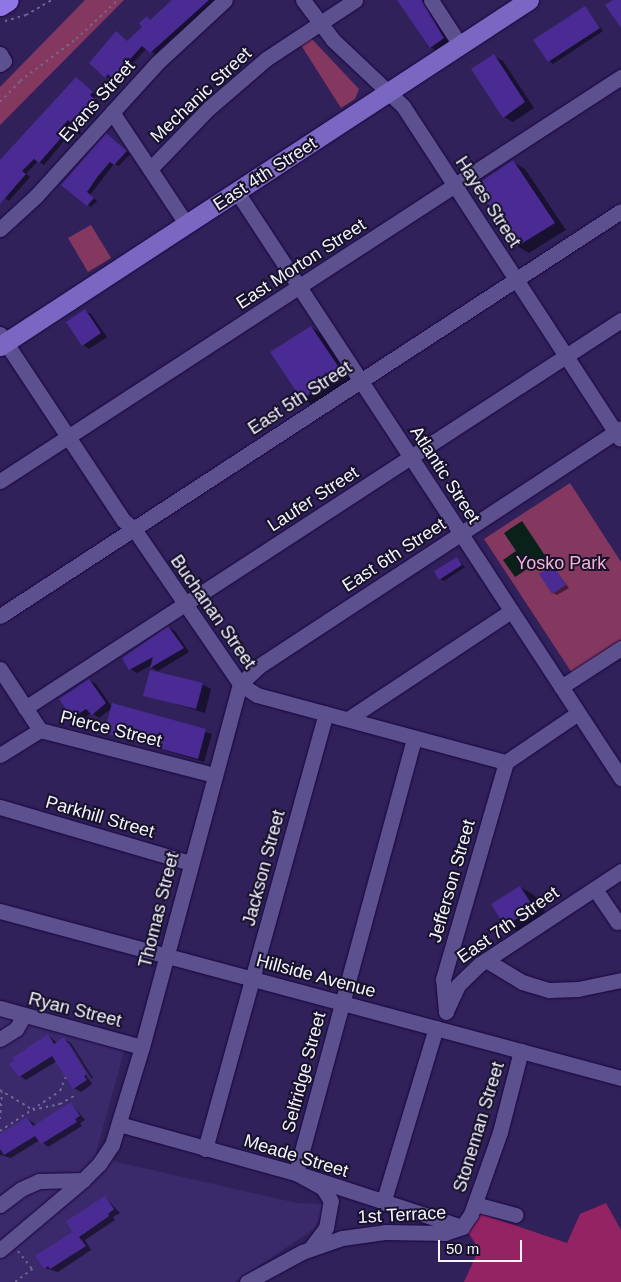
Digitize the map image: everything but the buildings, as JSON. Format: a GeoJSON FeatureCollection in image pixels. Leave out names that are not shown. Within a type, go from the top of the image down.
{"type":"FeatureCollection","features":[{"type":"Feature","properties":{"kind":"highway"},"geometry":{"type":"LineString","coordinates":[[0,5],[8,0]]}},
{"type":"Feature","properties":{"kind":"main road","name":"East 4th Street"},"geometry":{"type":"LineString","coordinates":[[2,341],[238,192],[529,0]]}},
{"type":"Feature","properties":{"kind":"street","name":"Evans Street"},"geometry":{"type":"LineString","coordinates":[[0,229],[26,206],[158,62],[225,0]]}},
{"type":"Feature","properties":{"kind":"street","name":"Hayes Street"},"geometry":{"type":"LineString","coordinates":[[303,0],[319,23],[403,106],[566,356],[619,433]]}},
{"type":"Feature","properties":{"kind":"street","name":"Mechanic Street"},"geometry":{"type":"LineString","coordinates":[[150,169],[226,93],[266,59],[355,0]]}},
{"type":"Feature","properties":{"kind":"street"},"geometry":{"type":"LineString","coordinates":[[430,0],[460,45]]}},
{"type":"Feature","properties":{"kind":"street"},"geometry":{"type":"LineString","coordinates":[[0,54],[4,61],[0,64]]}},
{"type":"Feature","properties":{"kind":"street","name":"East Morton Street"},"geometry":{"type":"LineString","coordinates":[[0,480],[621,77]]}},
{"type":"Feature","properties":{"kind":"street"},"geometry":{"type":"LineString","coordinates":[[112,112],[187,225]]}},
{"type":"Feature","properties":{"kind":"street","name":"Atlantic Street"},"geometry":{"type":"LineString","coordinates":[[238,192],[621,778]]}},
{"type":"Feature","properties":{"kind":"street","name":"East 5th Street"},"geometry":{"type":"LineString","coordinates":[[0,616],[621,211]]}},
{"type":"Feature","properties":{"kind":"street","name":"Laufer Street"},"geometry":{"type":"LineString","coordinates":[[26,708],[186,606],[621,320]]}},
{"type":"Feature","properties":{"kind":"street","name":"Buchanan Street"},"geometry":{"type":"LineString","coordinates":[[2,341],[123,520],[134,529],[240,684],[257,695],[414,739],[506,762]]}},
{"type":"Feature","properties":{"kind":"street","name":"East 6th Street"},"geometry":{"type":"LineString","coordinates":[[240,684],[259,666],[461,533],[619,433]]}},
{"type":"Feature","properties":{"kind":"street"},"geometry":{"type":"LineString","coordinates":[[348,719],[511,611]]}},
{"type":"Feature","properties":{"kind":"street"},"geometry":{"type":"LineString","coordinates":[[561,687],[621,648]]}},
{"type":"Feature","properties":{"kind":"street","name":"Pierce Street"},"geometry":{"type":"LineString","coordinates":[[0,669],[40,730],[214,775]]}},
{"type":"Feature","properties":{"kind":"street","name":"Thomas Street"},"geometry":{"type":"LineString","coordinates":[[6,1246],[83,1180],[99,1164],[112,1145],[142,1047],[190,862],[240,684]]}},
{"type":"Feature","properties":{"kind":"street"},"geometry":{"type":"LineString","coordinates":[[506,762],[578,712]]}},
{"type":"Feature","properties":{"kind":"street","name":"Jackson Street"},"geometry":{"type":"LineString","coordinates":[[205,1149],[326,713]]}},
{"type":"Feature","properties":{"kind":"street"},"geometry":{"type":"LineString","coordinates":[[0,755],[40,730]]}},
{"type":"Feature","properties":{"kind":"street","name":"Selfridge Street"},"geometry":{"type":"LineString","coordinates":[[296,1174],[341,1002],[414,739]]}},
{"type":"Feature","properties":{"kind":"street","name":"Jefferson Street"},"geometry":{"type":"LineString","coordinates":[[446,1012],[443,979],[506,762]]}},
{"type":"Feature","properties":{"kind":"street","name":"Parkhill Street"},"geometry":{"type":"LineString","coordinates":[[0,807],[190,862]]}},
{"type":"Feature","properties":{"kind":"street","name":"East 7th Street"},"geometry":{"type":"LineString","coordinates":[[438,1029],[458,985],[486,960],[621,871]]}},
{"type":"Feature","properties":{"kind":"street"},"geometry":{"type":"LineString","coordinates":[[596,889],[617,922]]}},
{"type":"Feature","properties":{"kind":"street","name":"Hillside Avenue"},"geometry":{"type":"LineString","coordinates":[[0,911],[621,1078]]}},
{"type":"Feature","properties":{"kind":"street"},"geometry":{"type":"LineString","coordinates":[[486,960],[515,979],[549,990],[578,989],[621,980]]}},
{"type":"Feature","properties":{"kind":"street","name":"Ryan Street"},"geometry":{"type":"LineString","coordinates":[[0,1008],[22,1017],[142,1047]]}},
{"type":"Feature","properties":{"kind":"street"},"geometry":{"type":"LineString","coordinates":[[0,1040],[16,1029],[22,1017]]}},
{"type":"Feature","properties":{"kind":"street"},"geometry":{"type":"LineString","coordinates":[[383,1203],[438,1029]]}},
{"type":"Feature","properties":{"kind":"street","name":"Stoneman Street"},"geometry":{"type":"LineString","coordinates":[[473,1209],[508,1106],[521,1051]]}},
{"type":"Feature","properties":{"kind":"street","name":"Meade Street"},"geometry":{"type":"LineString","coordinates":[[119,1124],[296,1174],[462,1227]]}},
{"type":"Feature","properties":{"kind":"street"},"geometry":{"type":"LineString","coordinates":[[296,1174],[323,1188],[331,1201],[326,1228],[310,1249]]}},
{"type":"Feature","properties":{"kind":"street"},"geometry":{"type":"LineString","coordinates":[[0,1205],[21,1189],[39,1181],[83,1180]]}},
{"type":"Feature","properties":{"kind":"street"},"geometry":{"type":"LineString","coordinates":[[473,1209],[516,1214]]}},
{"type":"Feature","properties":{"kind":"street","name":"1st Terrace"},"geometry":{"type":"LineString","coordinates":[[247,1282],[310,1249],[357,1235],[444,1233],[462,1227],[473,1209]]}},
{"type":"Feature","properties":{"kind":"path"},"geometry":{"type":"LineString","coordinates":[[0,21],[26,15],[52,0]]}},
{"type":"Feature","properties":{"kind":"path"},"geometry":{"type":"LineString","coordinates":[[0,102],[20,81],[76,39],[118,0]]}},
{"type":"Feature","properties":{"kind":"path"},"geometry":{"type":"LineString","coordinates":[[0,1131],[60,1092],[66,1078]]}},
{"type":"Feature","properties":{"kind":"path"},"geometry":{"type":"LineString","coordinates":[[0,1118],[1,1091],[34,1110],[60,1104],[74,1096]]}},
{"type":"Feature","properties":{"kind":"path"},"geometry":{"type":"LineString","coordinates":[[6,1246],[32,1269]]}},
{"type":"Feature","properties":{"kind":"path"},"geometry":{"type":"LineString","coordinates":[[15,1282],[36,1266]]}},
{"type":"Feature","properties":{"kind":"shaded area"},"geometry":{"type":"Polygon","coordinates":[[[522,521],[546,557],[515,577],[503,560],[516,551],[504,533],[522,521]]]}},
{"type":"Feature","properties":{"kind":"shaded area"},"geometry":{"type":"Polygon","coordinates":[[[0,1016],[125,1048],[95,1157],[297,1203],[323,1204],[323,1211],[314,1229],[235,1282],[0,1282],[0,1016]]]}},
{"type":"Feature","properties":{"kind":"shaded area"},"geometry":{"type":"Polygon","coordinates":[[[606,1203],[621,1230],[621,1282],[464,1282],[479,1249],[467,1231],[481,1214],[567,1243],[580,1214],[606,1203]]]}},
{"type":"Feature","properties":{"kind":"green space"},"geometry":{"type":"Polygon","coordinates":[[[85,0],[124,0],[0,125],[0,87],[85,0]]]}},
{"type":"Feature","properties":{"kind":"green space"},"geometry":{"type":"Polygon","coordinates":[[[309,36],[359,89],[355,99],[341,108],[299,42],[309,36]]]}},
{"type":"Feature","properties":{"kind":"green space"},"geometry":{"type":"Polygon","coordinates":[[[91,225],[111,258],[88,272],[68,238],[91,225]]]}},
{"type":"Feature","properties":{"kind":"green space","name":"Yosko Park"},"geometry":{"type":"Polygon","coordinates":[[[570,483],[621,562],[621,642],[572,673],[484,539],[570,483]]]}}]}
